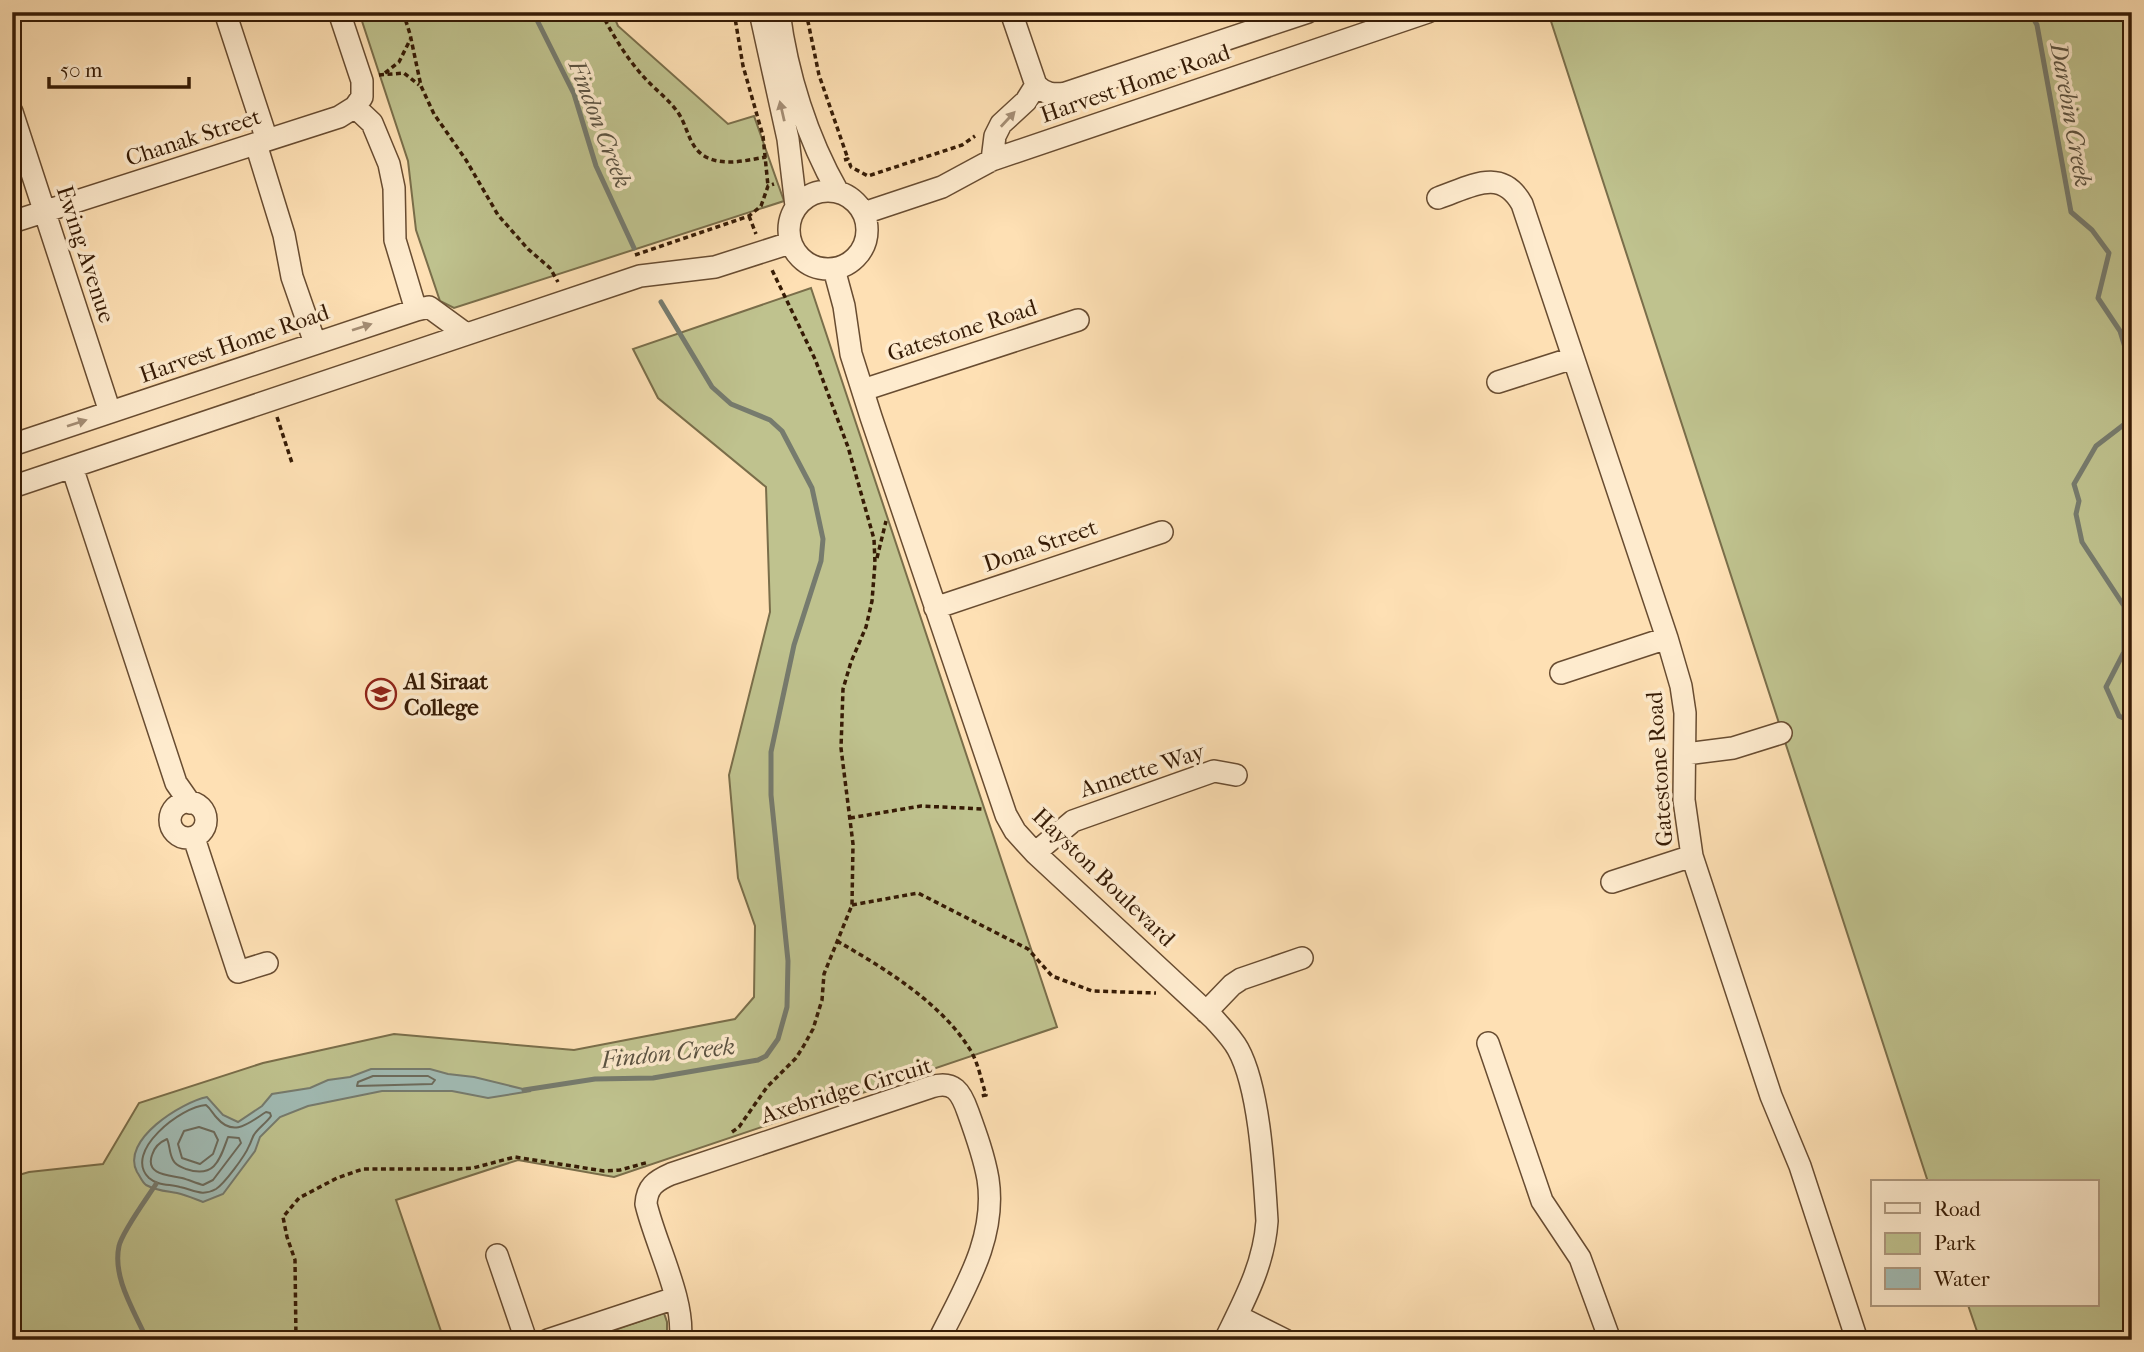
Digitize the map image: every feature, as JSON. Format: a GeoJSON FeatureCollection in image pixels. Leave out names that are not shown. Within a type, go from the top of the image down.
{"type":"FeatureCollection","features":[{"type":"Feature","properties":{"kind":"street"},"geometry":{"type":"LineString","coordinates":[[225,12],[261,142],[292,277],[315,343]]}},
{"type":"Feature","properties":{"kind":"street"},"geometry":{"type":"LineString","coordinates":[[340,12],[362,81],[362,97],[355,107],[372,123],[389,164],[394,187],[395,240],[416,310],[429,307],[466,334]]}},
{"type":"Feature","properties":{"kind":"street"},"geometry":{"type":"LineString","coordinates":[[760,12],[788,139],[796,206]]}},
{"type":"Feature","properties":{"kind":"street"},"geometry":{"type":"LineString","coordinates":[[779,12],[793,80],[825,168],[838,192]]}},
{"type":"Feature","properties":{"kind":"street"},"geometry":{"type":"LineString","coordinates":[[1011,12],[1037,85],[1048,94],[1066,93],[1308,12]]}},
{"type":"Feature","properties":{"kind":"street","name":"Harvest Home Road"},"geometry":{"type":"LineString","coordinates":[[864,213],[942,187],[992,160],[1428,12]]}},
{"type":"Feature","properties":{"kind":"street"},"geometry":{"type":"LineString","coordinates":[[992,160],[995,136],[1001,124],[1026,101],[1037,85]]}},
{"type":"Feature","properties":{"kind":"street","name":"Chanak Street"},"geometry":{"type":"LineString","coordinates":[[12,222],[339,117],[355,107]]}},
{"type":"Feature","properties":{"kind":"street","name":"Ewing Avenue"},"geometry":{"type":"LineString","coordinates":[[12,112],[110,412]]}},
{"type":"Feature","properties":{"kind":"street","name":"Gatestone Road"},"geometry":{"type":"LineString","coordinates":[[1438,198],[1478,184],[1494,182],[1505,184],[1512,189],[1521,204],[1681,686],[1685,713],[1684,800],[1692,856],[1771,1096],[1800,1166],[1857,1340]]}},
{"type":"Feature","properties":{"kind":"street"},"geometry":{"type":"LineString","coordinates":[[827,190],[838,192],[858,204],[864,213],[867,237],[863,248],[855,258],[834,269],[807,264],[797,255],[790,243],[790,217],[805,197],[827,190]]}},
{"type":"Feature","properties":{"kind":"street"},"geometry":{"type":"LineString","coordinates":[[12,487],[640,276],[715,267],[790,243]]}},
{"type":"Feature","properties":{"kind":"street","name":"Hayston Boulevard"},"geometry":{"type":"LineString","coordinates":[[834,269],[844,306],[851,354],[894,491],[1001,804],[1015,831],[1035,853],[1206,1012],[1227,1033],[1245,1063],[1252,1088],[1266,1199],[1266,1241],[1259,1270],[1225,1340]]}},
{"type":"Feature","properties":{"kind":"street","name":"Harvest Home Road"},"geometry":{"type":"LineString","coordinates":[[12,445],[416,310]]}},
{"type":"Feature","properties":{"kind":"street","name":"Gatestone Road"},"geometry":{"type":"LineString","coordinates":[[863,390],[1078,320]]}},
{"type":"Feature","properties":{"kind":"street"},"geometry":{"type":"LineString","coordinates":[[1498,382],[1573,358]]}},
{"type":"Feature","properties":{"kind":"street"},"geometry":{"type":"LineString","coordinates":[[72,467],[183,806],[203,809],[206,820],[203,831],[194,838],[238,972],[267,963]]}},
{"type":"Feature","properties":{"kind":"street","name":"Dona Street"},"geometry":{"type":"LineString","coordinates":[[935,608],[1162,532]]}},
{"type":"Feature","properties":{"kind":"street"},"geometry":{"type":"LineString","coordinates":[[1561,673],[1667,638]]}},
{"type":"Feature","properties":{"kind":"street"},"geometry":{"type":"LineString","coordinates":[[1686,754],[1733,748],[1781,733]]}},
{"type":"Feature","properties":{"kind":"street","name":"Annette Way"},"geometry":{"type":"LineString","coordinates":[[1035,853],[1064,827],[1086,816],[1214,771],[1236,775]]}},
{"type":"Feature","properties":{"kind":"street"},"geometry":{"type":"LineString","coordinates":[[1612,881],[1692,856]]}},
{"type":"Feature","properties":{"kind":"street"},"geometry":{"type":"LineString","coordinates":[[1206,1012],[1241,979],[1302,958]]}},
{"type":"Feature","properties":{"kind":"street"},"geometry":{"type":"LineString","coordinates":[[1488,1043],[1535,1184],[1552,1218],[1580,1258],[1610,1340]]}},
{"type":"Feature","properties":{"kind":"street","name":"Axebridge Circuit"},"geometry":{"type":"LineString","coordinates":[[680,1340],[680,1317],[646,1205],[646,1195],[654,1183],[671,1174],[939,1084],[952,1085],[964,1101]]}},
{"type":"Feature","properties":{"kind":"street"},"geometry":{"type":"LineString","coordinates":[[939,1340],[974,1268],[989,1219],[988,1178],[964,1101]]}},
{"type":"Feature","properties":{"kind":"street"},"geometry":{"type":"LineString","coordinates":[[497,1255],[526,1340]]}},
{"type":"Feature","properties":{"kind":"street"},"geometry":{"type":"LineString","coordinates":[[548,1340],[675,1298]]}},
{"type":"Feature","properties":{"kind":"street"},"geometry":{"type":"LineString","coordinates":[[1237,1316],[1285,1340]]}},
{"type":"Feature","properties":{"kind":"path"},"geometry":{"type":"LineString","coordinates":[[403,12],[421,86],[434,114],[466,160],[498,215],[528,250],[550,268],[558,282]]}},
{"type":"Feature","properties":{"kind":"path"},"geometry":{"type":"LineString","coordinates":[[601,12],[640,73],[680,115],[693,146],[699,153],[726,162],[766,157]]}},
{"type":"Feature","properties":{"kind":"path"},"geometry":{"type":"LineString","coordinates":[[623,259],[749,216],[761,206],[768,186],[764,136],[743,66],[734,12]]}},
{"type":"Feature","properties":{"kind":"path"},"geometry":{"type":"LineString","coordinates":[[806,12],[820,75],[851,167],[868,176],[962,145],[979,132]]}},
{"type":"Feature","properties":{"kind":"path"},"geometry":{"type":"LineString","coordinates":[[383,74],[399,62],[411,38]]}},
{"type":"Feature","properties":{"kind":"path"},"geometry":{"type":"LineString","coordinates":[[362,81],[383,74],[404,74],[421,86]]}},
{"type":"Feature","properties":{"kind":"path"},"geometry":{"type":"LineString","coordinates":[[825,168],[848,159]]}},
{"type":"Feature","properties":{"kind":"path"},"geometry":{"type":"LineString","coordinates":[[768,186],[794,178]]}},
{"type":"Feature","properties":{"kind":"path"},"geometry":{"type":"LineString","coordinates":[[723,1135],[739,1127],[767,1087],[803,1047],[813,1029],[822,1000],[824,974],[852,905],[854,854],[841,748],[843,689],[866,627],[872,601],[875,564],[874,538],[848,447],[815,359],[749,216]]}},
{"type":"Feature","properties":{"kind":"path"},"geometry":{"type":"LineString","coordinates":[[271,400],[292,463]]}},
{"type":"Feature","properties":{"kind":"path"},"geometry":{"type":"LineString","coordinates":[[875,564],[894,491]]}},
{"type":"Feature","properties":{"kind":"path"},"geometry":{"type":"LineString","coordinates":[[850,818],[912,807],[984,808],[1001,804]]}},
{"type":"Feature","properties":{"kind":"path"},"geometry":{"type":"LineString","coordinates":[[852,905],[918,893],[1028,949],[1052,976],[1092,991],[1157,993],[1171,979]]}},
{"type":"Feature","properties":{"kind":"path"},"geometry":{"type":"LineString","coordinates":[[837,941],[932,1006],[969,1048],[986,1095],[964,1101]]}},
{"type":"Feature","properties":{"kind":"path"},"geometry":{"type":"LineString","coordinates":[[296,1340],[295,1260],[283,1217],[299,1198],[337,1178],[363,1170],[473,1168],[514,1157],[604,1171],[621,1170],[654,1161]]}},
{"type":"Feature","properties":{"kind":"green space"},"geometry":{"type":"Polygon","coordinates":[[[359,12],[612,12],[618,26],[728,124],[754,116],[784,201],[454,308],[440,301],[416,230],[408,161],[359,12]]]}},
{"type":"Feature","properties":{"kind":"green space"},"geometry":{"type":"Polygon","coordinates":[[[1548,12],[2132,12],[2132,1340],[1980,1340],[1968,1306],[2098,1306],[2098,1180],[1927,1180],[1548,12]]]}},
{"type":"Feature","properties":{"kind":"green space"},"geometry":{"type":"Polygon","coordinates":[[[811,288],[1057,1027],[614,1177],[518,1160],[396,1200],[444,1340],[12,1340],[12,1177],[29,1172],[103,1164],[139,1103],[263,1063],[394,1034],[574,1050],[735,1019],[754,997],[755,926],[738,878],[729,775],[770,612],[766,487],[658,398],[633,349],[811,288]]]}},
{"type":"Feature","properties":{"kind":"green space"},"geometry":{"type":"Polygon","coordinates":[[[664,1313],[667,1340],[585,1340],[664,1313]]]}},
{"type":"Feature","properties":{"kind":"water"},"geometry":{"type":"Polygon","coordinates":[[[371,1069],[430,1069],[531,1091],[488,1098],[452,1091],[382,1091],[308,1106],[280,1117],[260,1137],[255,1151],[223,1194],[203,1202],[150,1187],[137,1172],[134,1160],[137,1147],[145,1136],[169,1114],[196,1100],[207,1097],[223,1115],[238,1122],[262,1106],[272,1094],[310,1088],[328,1080],[350,1077],[371,1069]]]}},
{"type":"Feature","properties":{"kind":"waterway","name":"Findon Creek"},"geometry":{"type":"LineString","coordinates":[[533,12],[574,94],[596,166],[634,248]]}},
{"type":"Feature","properties":{"kind":"waterway","name":"Darebin Creek"},"geometry":{"type":"LineString","coordinates":[[2030,12],[2037,25],[2071,212],[2092,230],[2109,253],[2098,298],[2120,331],[2132,370]]}},
{"type":"Feature","properties":{"kind":"waterway","name":"Findon Creek"},"geometry":{"type":"LineString","coordinates":[[524,1090],[595,1079],[653,1078],[758,1060],[766,1056],[778,1039],[787,1007],[788,961],[771,795],[771,752],[794,645],[821,561],[823,539],[812,488],[782,431],[770,420],[731,404],[712,387],[661,302]]}},
{"type":"Feature","properties":{"kind":"waterway","name":"Darebin Creek"},"geometry":{"type":"LineString","coordinates":[[2132,404],[2126,423],[2096,446],[2074,484],[2079,501],[2076,514],[2082,542],[2124,606],[2124,652],[2106,687],[2119,716],[2132,722]]}},
{"type":"Feature","properties":{"kind":"waterway","name":"Findon Creek"},"geometry":{"type":"LineString","coordinates":[[147,1340],[126,1294],[118,1258],[119,1246],[125,1232],[156,1184]]}},
{"type":"Feature","properties":{"kind":"place","name":"Al Siraat College"},"geometry":{"type":"Point","coordinates":[381,694]}}]}
